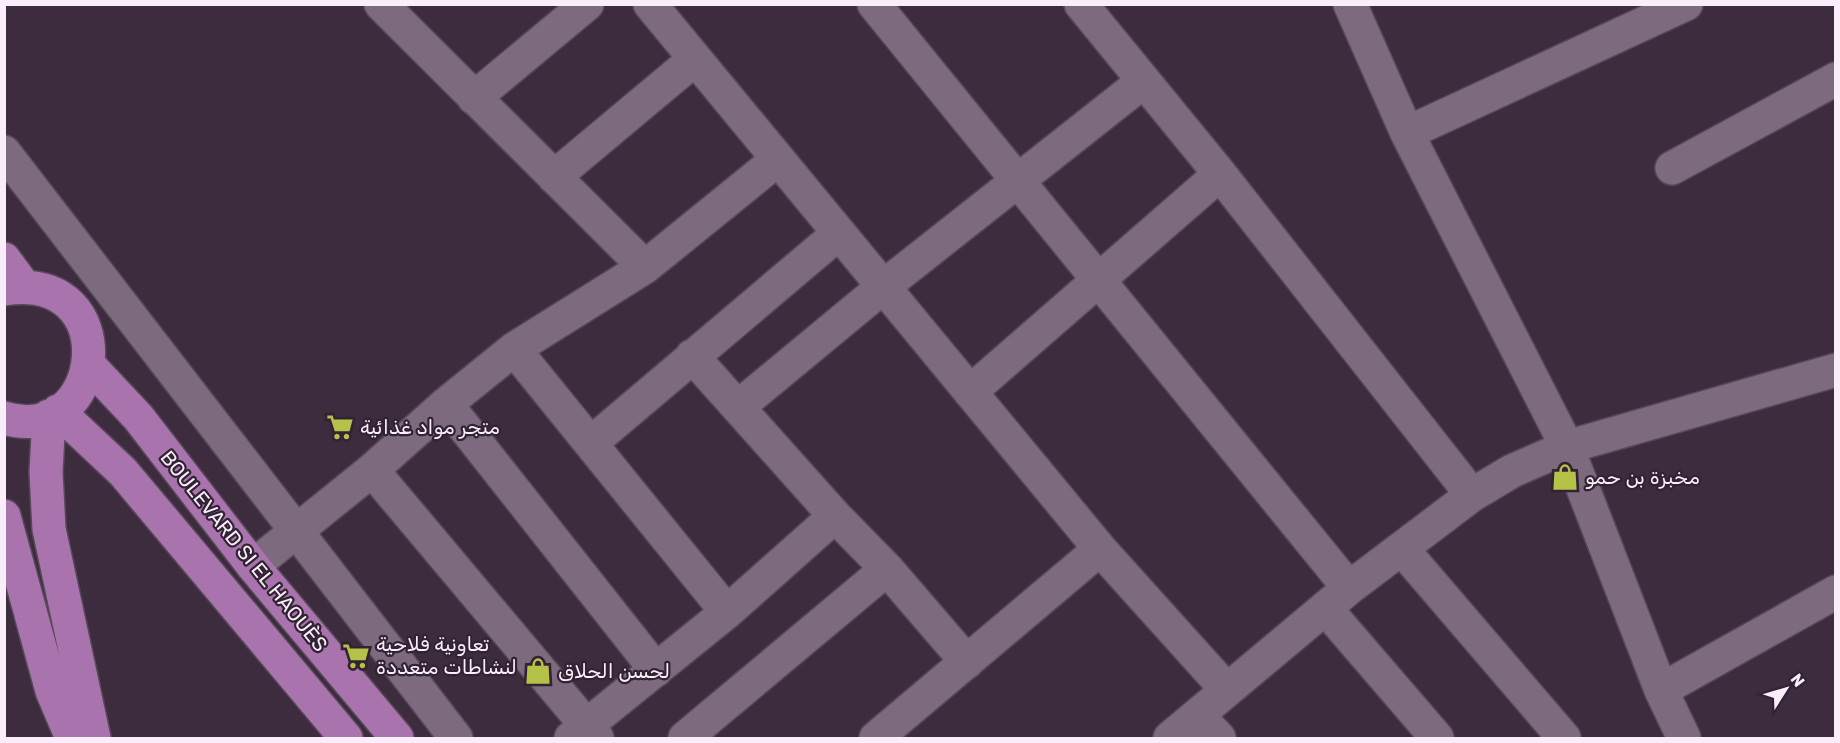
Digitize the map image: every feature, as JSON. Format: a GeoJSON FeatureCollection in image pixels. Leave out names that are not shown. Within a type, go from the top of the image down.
{"type":"FeatureCollection","features":[{"type":"Feature","properties":{"kind":"main road"},"geometry":{"type":"LineString","coordinates":[[4,259],[14,287],[43,289],[60,298],[75,310],[85,327],[90,346],[89,365],[84,383],[73,399],[54,413],[29,420],[4,418]]}},
{"type":"Feature","properties":{"kind":"main road","name":"BOULEVARD SI EL HAOUÈS"},"geometry":{"type":"LineString","coordinates":[[89,365],[138,417],[253,566],[397,738]]}},
{"type":"Feature","properties":{"kind":"main road"},"geometry":{"type":"LineString","coordinates":[[54,413],[46,472],[49,529],[94,738]]}},
{"type":"Feature","properties":{"kind":"main road","name":"BOULEVARD SI EL HAOUÈS"},"geometry":{"type":"LineString","coordinates":[[54,413],[123,472],[346,738]]}},
{"type":"Feature","properties":{"kind":"main road"},"geometry":{"type":"LineString","coordinates":[[4,516],[52,691],[72,738]]}},
{"type":"Feature","properties":{"kind":"street"},"geometry":{"type":"LineString","coordinates":[[474,98],[587,4]]}},
{"type":"Feature","properties":{"kind":"street"},"geometry":{"type":"LineString","coordinates":[[650,4],[1100,549],[1227,690]]}},
{"type":"Feature","properties":{"kind":"street"},"geometry":{"type":"LineString","coordinates":[[874,4],[1100,282],[1338,598],[1437,738]]}},
{"type":"Feature","properties":{"kind":"street"},"geometry":{"type":"LineString","coordinates":[[1081,4],[1220,174],[1472,495]]}},
{"type":"Feature","properties":{"kind":"street"},"geometry":{"type":"LineString","coordinates":[[1350,4],[1407,133],[1566,447],[1661,690],[1684,738]]}},
{"type":"Feature","properties":{"kind":"street"},"geometry":{"type":"LineString","coordinates":[[1407,133],[1686,4]]}},
{"type":"Feature","properties":{"kind":"street"},"geometry":{"type":"LineString","coordinates":[[395,9],[474,98],[645,267]]}},
{"type":"Feature","properties":{"kind":"street"},"geometry":{"type":"LineString","coordinates":[[554,177],[695,59]]}},
{"type":"Feature","properties":{"kind":"street"},"geometry":{"type":"LineString","coordinates":[[1672,168],[1836,79]]}},
{"type":"Feature","properties":{"kind":"street"},"geometry":{"type":"LineString","coordinates":[[738,407],[883,287],[1144,81]]}},
{"type":"Feature","properties":{"kind":"street"},"geometry":{"type":"LineString","coordinates":[[4,152],[456,738]]}},
{"type":"Feature","properties":{"kind":"street"},"geometry":{"type":"LineString","coordinates":[[253,566],[372,470],[446,404],[514,349],[645,267],[777,160]]}},
{"type":"Feature","properties":{"kind":"street"},"geometry":{"type":"LineString","coordinates":[[970,392],[1100,282],[1220,174]]}},
{"type":"Feature","properties":{"kind":"street"},"geometry":{"type":"LineString","coordinates":[[591,443],[839,233]]}},
{"type":"Feature","properties":{"kind":"street"},"geometry":{"type":"LineString","coordinates":[[514,349],[727,612]]}},
{"type":"Feature","properties":{"kind":"street"},"geometry":{"type":"LineString","coordinates":[[692,356],[835,516],[887,569],[967,662]]}},
{"type":"Feature","properties":{"kind":"street"},"geometry":{"type":"LineString","coordinates":[[1170,738],[1209,727],[1227,690],[1338,598],[1472,495],[1512,471],[1566,447],[1832,380]]}},
{"type":"Feature","properties":{"kind":"street"},"geometry":{"type":"LineString","coordinates":[[446,404],[656,670]]}},
{"type":"Feature","properties":{"kind":"street"},"geometry":{"type":"LineString","coordinates":[[372,470],[585,734],[835,516]]}},
{"type":"Feature","properties":{"kind":"street"},"geometry":{"type":"LineString","coordinates":[[876,738],[1100,549]]}},
{"type":"Feature","properties":{"kind":"street"},"geometry":{"type":"LineString","coordinates":[[1402,549],[1564,738]]}},
{"type":"Feature","properties":{"kind":"street"},"geometry":{"type":"LineString","coordinates":[[685,738],[887,569]]}},
{"type":"Feature","properties":{"kind":"street"},"geometry":{"type":"LineString","coordinates":[[1661,690],[1836,592]]}},
{"type":"Feature","properties":{"kind":"place","name":"متجر مواد غذائية"},"geometry":{"type":"Point","coordinates":[340,427]}},
{"type":"Feature","properties":{"kind":"place","name":"مخبزة بن حمو"},"geometry":{"type":"Point","coordinates":[1565,477]}},
{"type":"Feature","properties":{"kind":"place","name":"تعاونية فلاحية لنشاطات متعددة"},"geometry":{"type":"Point","coordinates":[356,656]}},
{"type":"Feature","properties":{"kind":"place","name":"لحسن الحلاق"},"geometry":{"type":"Point","coordinates":[538,671]}}]}
